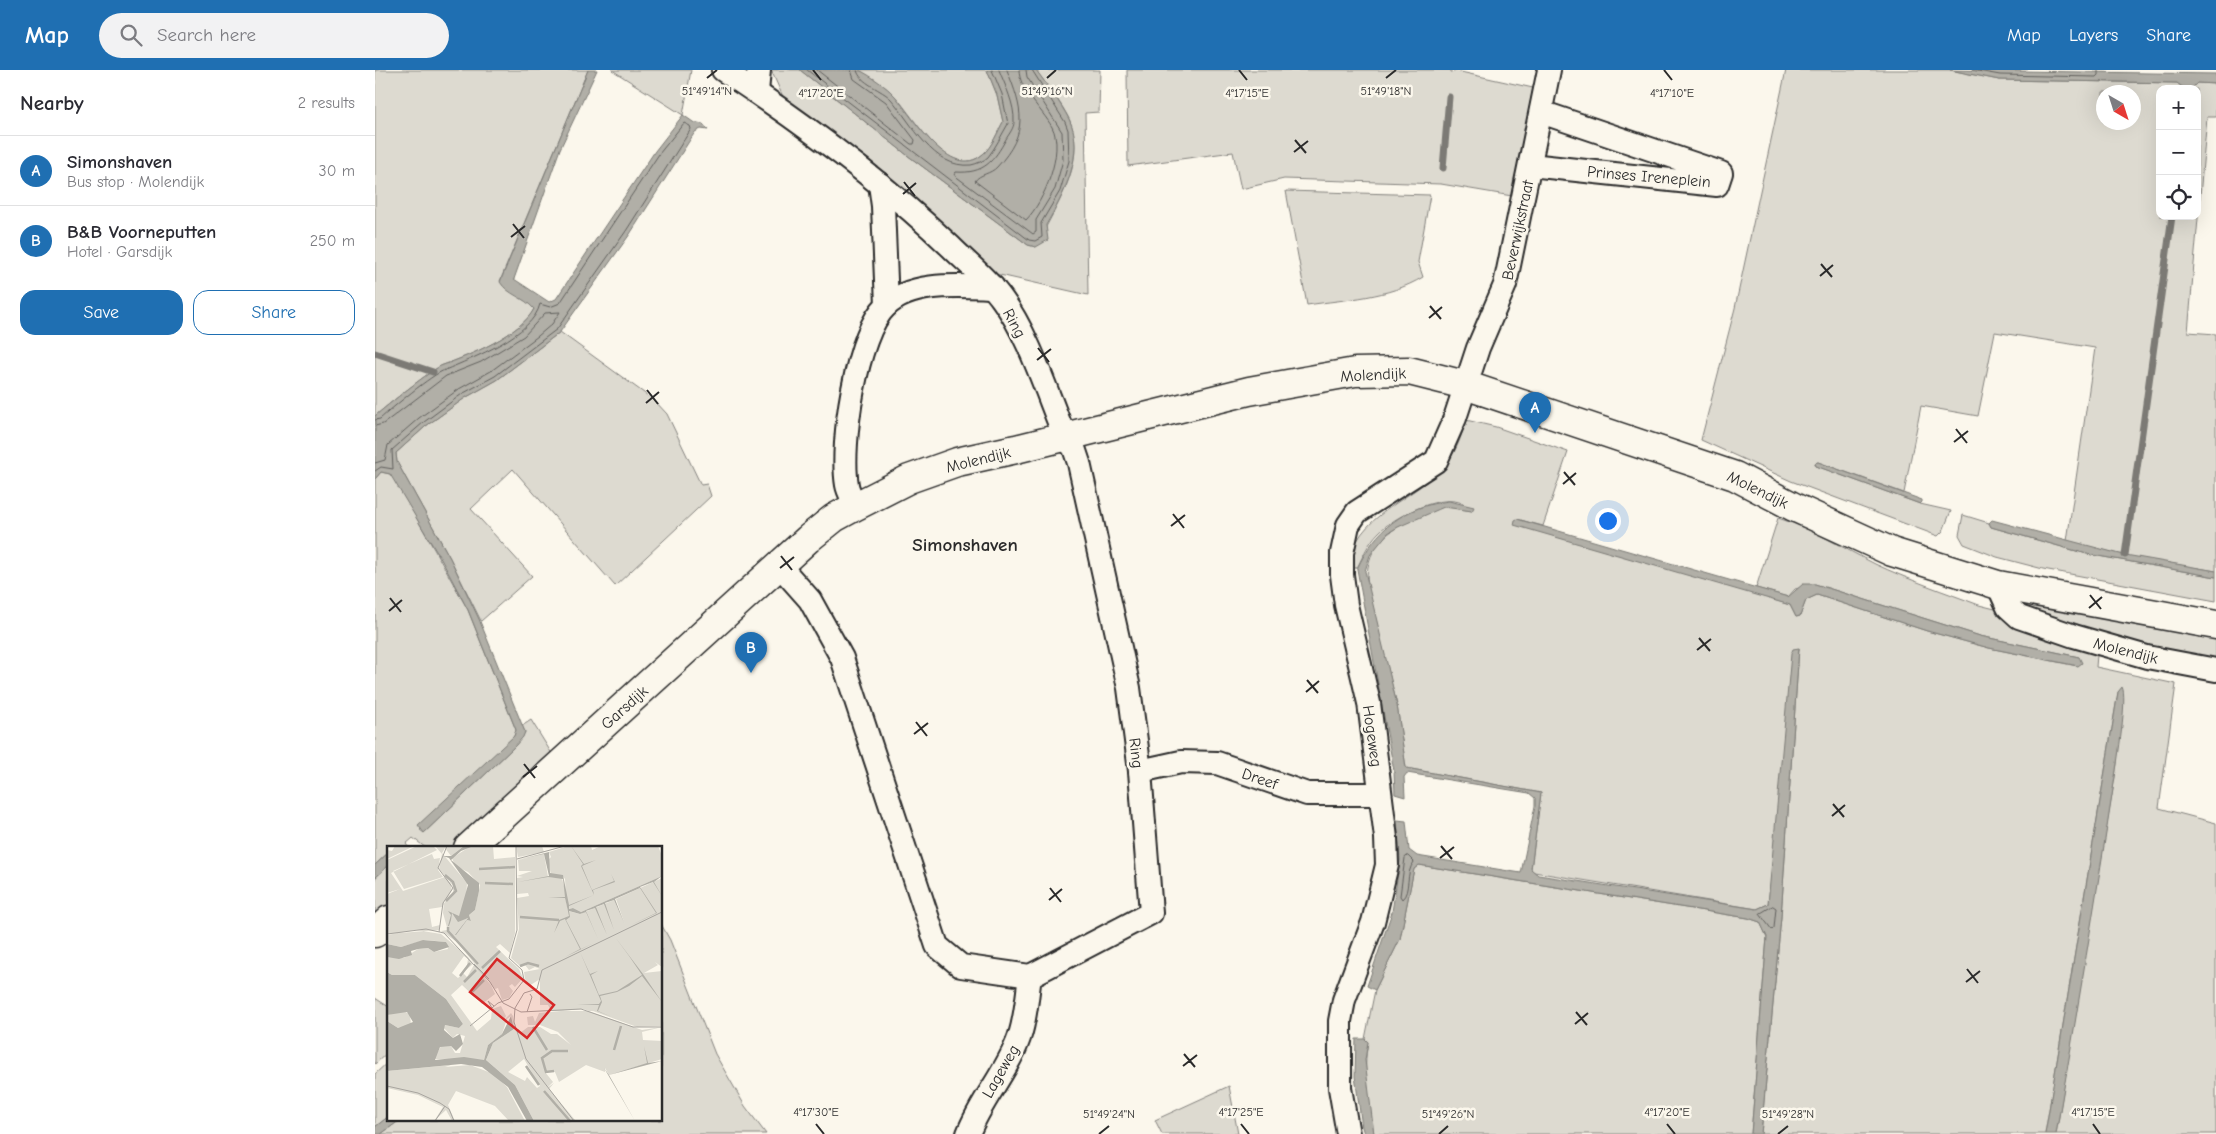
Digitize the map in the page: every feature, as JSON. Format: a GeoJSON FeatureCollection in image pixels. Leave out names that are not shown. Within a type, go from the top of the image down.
{"type":"FeatureCollection","features":[{"type":"Feature","properties":{"kind":"main road","name":"Molendijk"},"geometry":{"type":"LineString","coordinates":[[779,565],[834,518],[909,479],[957,462],[1249,391],[1355,372],[1409,371],[1465,384],[1735,476],[1794,507],[1892,552],[1998,584],[2216,625]]}},
{"type":"Feature","properties":{"kind":"main road","name":"Garsdijk"},"geometry":{"type":"LineString","coordinates":[[470,846],[779,565]]}},
{"type":"Feature","properties":{"kind":"main road"},"geometry":{"type":"LineString","coordinates":[[375,933],[387,922]]}},
{"type":"Feature","properties":{"kind":"street","name":"Ring"},"geometry":{"type":"LineString","coordinates":[[723,70],[757,92],[879,184],[929,226],[993,287],[1003,300],[1024,339],[1065,437],[1074,448],[1129,688],[1140,771],[1151,913],[1030,976]]}},
{"type":"Feature","properties":{"kind":"street"},"geometry":{"type":"LineString","coordinates":[[757,92],[759,70]]}},
{"type":"Feature","properties":{"kind":"street","name":"Beverwijkstraat"},"geometry":{"type":"LineString","coordinates":[[1465,384],[1505,286],[1549,70]]}},
{"type":"Feature","properties":{"kind":"street","name":"Prinses Ireneplein"},"geometry":{"type":"LineString","coordinates":[[1531,165],[1717,185],[1721,173],[1541,112]]}},
{"type":"Feature","properties":{"kind":"street"},"geometry":{"type":"LineString","coordinates":[[879,184],[883,206],[887,305]]}},
{"type":"Feature","properties":{"kind":"street"},"geometry":{"type":"LineString","coordinates":[[856,506],[847,487],[844,464],[856,368],[874,321],[887,305],[911,292],[942,286],[993,287]]}},
{"type":"Feature","properties":{"kind":"street","name":"Hogeweg"},"geometry":{"type":"LineString","coordinates":[[1348,1134],[1340,1088],[1340,1021],[1344,1000],[1373,922],[1387,865],[1386,838],[1369,703],[1347,606],[1342,575],[1342,553],[1348,526],[1357,512],[1436,461],[1455,418],[1465,384]]}},
{"type":"Feature","properties":{"kind":"street"},"geometry":{"type":"LineString","coordinates":[[779,565],[810,600],[842,658],[937,946],[961,966],[1030,976]]}},
{"type":"Feature","properties":{"kind":"street","name":"Molendijk"},"geometry":{"type":"LineString","coordinates":[[1998,584],[2008,607],[2019,617],[2074,636],[2147,656],[2216,670]]}},
{"type":"Feature","properties":{"kind":"street","name":"Dreef"},"geometry":{"type":"LineString","coordinates":[[1140,771],[1181,762],[1217,763],[1307,794],[1380,794]]}},
{"type":"Feature","properties":{"kind":"street","name":"Lageweg"},"geometry":{"type":"LineString","coordinates":[[968,1134],[977,1112],[1009,1060],[1020,1037],[1030,976]]}},
{"type":"Feature","properties":{"kind":"shaded area"},"geometry":{"type":"Polygon","coordinates":[[[375,70],[588,70],[500,281],[534,309],[518,327],[480,350],[438,368],[409,388],[375,416],[375,70]]]}},
{"type":"Feature","properties":{"kind":"shaded area"},"geometry":{"type":"Polygon","coordinates":[[[612,70],[691,70],[683,115],[612,70]]]}},
{"type":"Feature","properties":{"kind":"shaded area"},"geometry":{"type":"Polygon","coordinates":[[[771,70],[800,70],[907,155],[1028,245],[1036,247],[1066,186],[1075,154],[1074,137],[1067,114],[1036,70],[1100,70],[1099,112],[1085,113],[1088,295],[991,273],[788,108],[771,70]]]}},
{"type":"Feature","properties":{"kind":"shaded area"},"geometry":{"type":"Polygon","coordinates":[[[859,70],[987,70],[997,95],[1003,122],[992,143],[983,154],[970,161],[957,160],[945,153],[933,142],[890,91],[859,70]]]}},
{"type":"Feature","properties":{"kind":"shaded area"},"geometry":{"type":"Polygon","coordinates":[[[1127,70],[1451,70],[1451,73],[1456,71],[1533,88],[1512,196],[1441,184],[1284,179],[1241,189],[1233,152],[1128,166],[1127,70]]]}},
{"type":"Feature","properties":{"kind":"shaded area"},"geometry":{"type":"Polygon","coordinates":[[[1786,70],[1950,70],[1999,80],[2177,83],[2180,85],[2156,85],[2156,220],[2198,220],[2188,332],[2216,334],[2216,571],[2131,557],[2067,541],[2095,348],[1995,332],[1978,416],[1921,406],[1904,493],[1818,462],[1815,463],[1816,466],[1920,504],[1951,511],[1943,531],[1938,536],[1791,481],[1701,440],[1735,308],[1786,70]]]}},
{"type":"Feature","properties":{"kind":"shaded area"},"geometry":{"type":"Polygon","coordinates":[[[2197,83],[2216,84],[2216,117],[2207,117],[2201,185],[2201,85],[2195,85],[2197,83]]]}},
{"type":"Feature","properties":{"kind":"shaded area"},"geometry":{"type":"Polygon","coordinates":[[[1286,191],[1430,195],[1418,262],[1423,277],[1382,294],[1307,305],[1286,191]]]}},
{"type":"Feature","properties":{"kind":"shaded area"},"geometry":{"type":"Polygon","coordinates":[[[560,332],[655,401],[667,414],[701,485],[707,484],[711,496],[615,586],[513,469],[471,509],[532,576],[481,621],[450,558],[397,462],[396,453],[426,426],[465,398],[497,380],[560,332]]]}},
{"type":"Feature","properties":{"kind":"shaded area"},"geometry":{"type":"Polygon","coordinates":[[[1466,420],[1496,427],[1568,452],[1543,526],[1517,519],[1790,605],[1796,617],[1800,616],[1806,600],[1817,595],[1927,631],[1989,648],[2077,666],[2079,657],[1980,636],[1815,584],[1795,589],[1788,597],[1756,588],[1778,518],[1816,533],[1875,564],[1901,575],[1979,605],[1995,609],[2020,624],[2092,649],[2097,655],[2096,667],[2176,684],[2159,808],[2216,823],[2216,1134],[2056,1134],[2117,764],[2122,688],[2118,692],[2045,1134],[1761,1134],[1781,917],[1799,648],[1768,904],[1757,909],[1534,872],[1531,869],[1541,793],[1406,768],[1397,705],[1368,589],[1367,575],[1373,551],[1388,534],[1410,521],[1442,507],[1449,506],[1472,511],[1464,504],[1450,501],[1428,504],[1405,514],[1386,526],[1375,536],[1357,568],[1349,568],[1353,549],[1362,534],[1374,520],[1420,487],[1448,462],[1459,442],[1466,420]]]}},
{"type":"Feature","properties":{"kind":"shaded area"},"geometry":{"type":"Polygon","coordinates":[[[381,472],[390,474],[396,481],[468,610],[516,730],[514,736],[420,830],[424,833],[515,746],[525,732],[522,726],[531,720],[552,754],[551,759],[454,846],[423,846],[413,838],[406,844],[408,846],[387,846],[387,854],[375,865],[375,479],[381,472]]]}},
{"type":"Feature","properties":{"kind":"shaded area"},"geometry":{"type":"Polygon","coordinates":[[[1963,515],[1989,523],[1991,527],[2087,554],[2216,577],[2216,601],[2043,569],[1997,557],[1964,544],[1959,535],[1963,515]]]}},
{"type":"Feature","properties":{"kind":"shaded area"},"geometry":{"type":"Polygon","coordinates":[[[2023,603],[2216,638],[2216,663],[2124,644],[2018,605],[2023,603]]]}},
{"type":"Feature","properties":{"kind":"shaded area"},"geometry":{"type":"Polygon","coordinates":[[[1419,865],[1748,918],[1760,922],[1767,937],[1751,1134],[1374,1134],[1367,1088],[1366,1054],[1368,1042],[1365,1039],[1375,990],[1400,939],[1414,869],[1419,865]]]}},
{"type":"Feature","properties":{"kind":"shaded area"},"geometry":{"type":"Polygon","coordinates":[[[387,867],[387,907],[375,917],[375,878],[387,867]]]}},
{"type":"Feature","properties":{"kind":"shaded area"},"geometry":{"type":"Polygon","coordinates":[[[663,928],[670,940],[715,1054],[745,1106],[766,1134],[381,1134],[397,1122],[663,1122],[663,928]]]}},
{"type":"Feature","properties":{"kind":"shaded area"},"geometry":{"type":"Polygon","coordinates":[[[375,998],[387,1006],[387,1053],[375,1064],[375,998]]]}},
{"type":"Feature","properties":{"kind":"shaded area"},"geometry":{"type":"Polygon","coordinates":[[[387,1063],[387,1118],[375,1127],[375,1074],[387,1063]]]}},
{"type":"Feature","properties":{"kind":"shaded area"},"geometry":{"type":"Polygon","coordinates":[[[1229,1086],[1238,1134],[1162,1134],[1155,1120],[1229,1086]]]}},
{"type":"Feature","properties":{"kind":"water"},"geometry":{"type":"Polygon","coordinates":[[[588,70],[597,70],[560,149],[514,279],[549,302],[556,299],[655,151],[683,115],[693,122],[703,124],[708,130],[701,129],[695,132],[630,234],[560,332],[497,380],[465,398],[426,426],[396,453],[397,462],[450,558],[479,619],[525,732],[515,746],[424,833],[418,825],[514,736],[516,730],[468,610],[442,561],[390,474],[381,472],[375,479],[375,416],[409,388],[438,368],[480,350],[518,327],[534,309],[507,290],[500,282],[588,70]]]}},
{"type":"Feature","properties":{"kind":"water"},"geometry":{"type":"Polygon","coordinates":[[[800,70],[861,71],[892,93],[921,130],[945,153],[958,160],[971,161],[986,151],[1003,122],[997,95],[987,70],[1036,70],[1069,119],[1074,132],[1075,146],[1074,160],[1065,188],[1046,225],[1048,240],[1036,247],[1028,245],[907,155],[800,70]]]}},
{"type":"Feature","properties":{"kind":"water"},"geometry":{"type":"Polygon","coordinates":[[[1950,70],[2216,74],[2216,84],[2197,83],[2195,85],[2180,85],[2177,83],[1999,80],[1950,70]]]}},
{"type":"Feature","properties":{"kind":"water"},"geometry":{"type":"Polygon","coordinates":[[[1818,462],[1922,500],[1922,502],[1920,504],[1816,466],[1815,463],[1818,462]]]}},
{"type":"Feature","properties":{"kind":"water"},"geometry":{"type":"Polygon","coordinates":[[[1449,501],[1474,507],[1472,511],[1444,507],[1398,527],[1388,533],[1370,555],[1365,571],[1397,705],[1406,768],[1541,793],[1531,869],[1538,875],[1757,909],[1768,904],[1791,654],[1793,649],[1799,648],[1781,917],[1761,1134],[1751,1134],[1767,937],[1760,922],[1748,918],[1419,865],[1414,869],[1400,939],[1375,990],[1367,986],[1392,912],[1400,860],[1397,820],[1406,821],[1409,850],[1417,856],[1521,873],[1535,806],[1535,798],[1529,793],[1407,773],[1404,777],[1405,797],[1395,794],[1394,771],[1357,569],[1373,542],[1393,522],[1419,508],[1449,501]]]}},
{"type":"Feature","properties":{"kind":"water"},"geometry":{"type":"Polygon","coordinates":[[[1517,519],[1788,597],[1803,584],[1815,584],[1980,636],[2079,657],[2082,663],[2078,666],[1989,648],[1927,631],[1817,595],[1806,600],[1800,616],[1796,617],[1790,605],[1514,525],[1517,519]]]}},
{"type":"Feature","properties":{"kind":"water"},"geometry":{"type":"Polygon","coordinates":[[[1992,520],[2120,554],[2216,571],[2216,577],[2087,554],[1991,527],[1989,523],[1992,520]]]}},
{"type":"Feature","properties":{"kind":"water"},"geometry":{"type":"Polygon","coordinates":[[[2122,687],[2124,703],[2118,758],[2064,1089],[2056,1134],[2045,1134],[2118,692],[2122,687]]]}},
{"type":"Feature","properties":{"kind":"water"},"geometry":{"type":"Polygon","coordinates":[[[387,854],[387,867],[375,878],[375,865],[387,854]]]}},
{"type":"Feature","properties":{"kind":"water"},"geometry":{"type":"Polygon","coordinates":[[[1356,1039],[1365,1039],[1368,1042],[1365,1060],[1374,1134],[1364,1134],[1362,1127],[1355,1076],[1356,1039]]]}},
{"type":"Feature","properties":{"kind":"water"},"geometry":{"type":"Polygon","coordinates":[[[387,1118],[387,1122],[397,1122],[381,1134],[375,1134],[375,1127],[387,1118]]]}},
{"type":"Feature","properties":{"kind":"waterway"},"geometry":{"type":"LineString","coordinates":[[1443,168],[1449,97]]}},
{"type":"Feature","properties":{"kind":"waterway"},"geometry":{"type":"LineString","coordinates":[[2125,555],[2171,220]]}},
{"type":"Feature","properties":{"kind":"waterway"},"geometry":{"type":"LineString","coordinates":[[375,353],[433,372]]}},
{"type":"Feature","properties":{"kind":"place","name":"Simonshaven"},"geometry":{"type":"Point","coordinates":[1535,433]}},
{"type":"Feature","properties":{"kind":"place","name":"B&B Voorneputten"},"geometry":{"type":"Point","coordinates":[751,673]}},
{"type":"Feature","properties":{"kind":"district","name":"Simonshaven"},"geometry":{"type":"Point","coordinates":[965,544]}}]}
